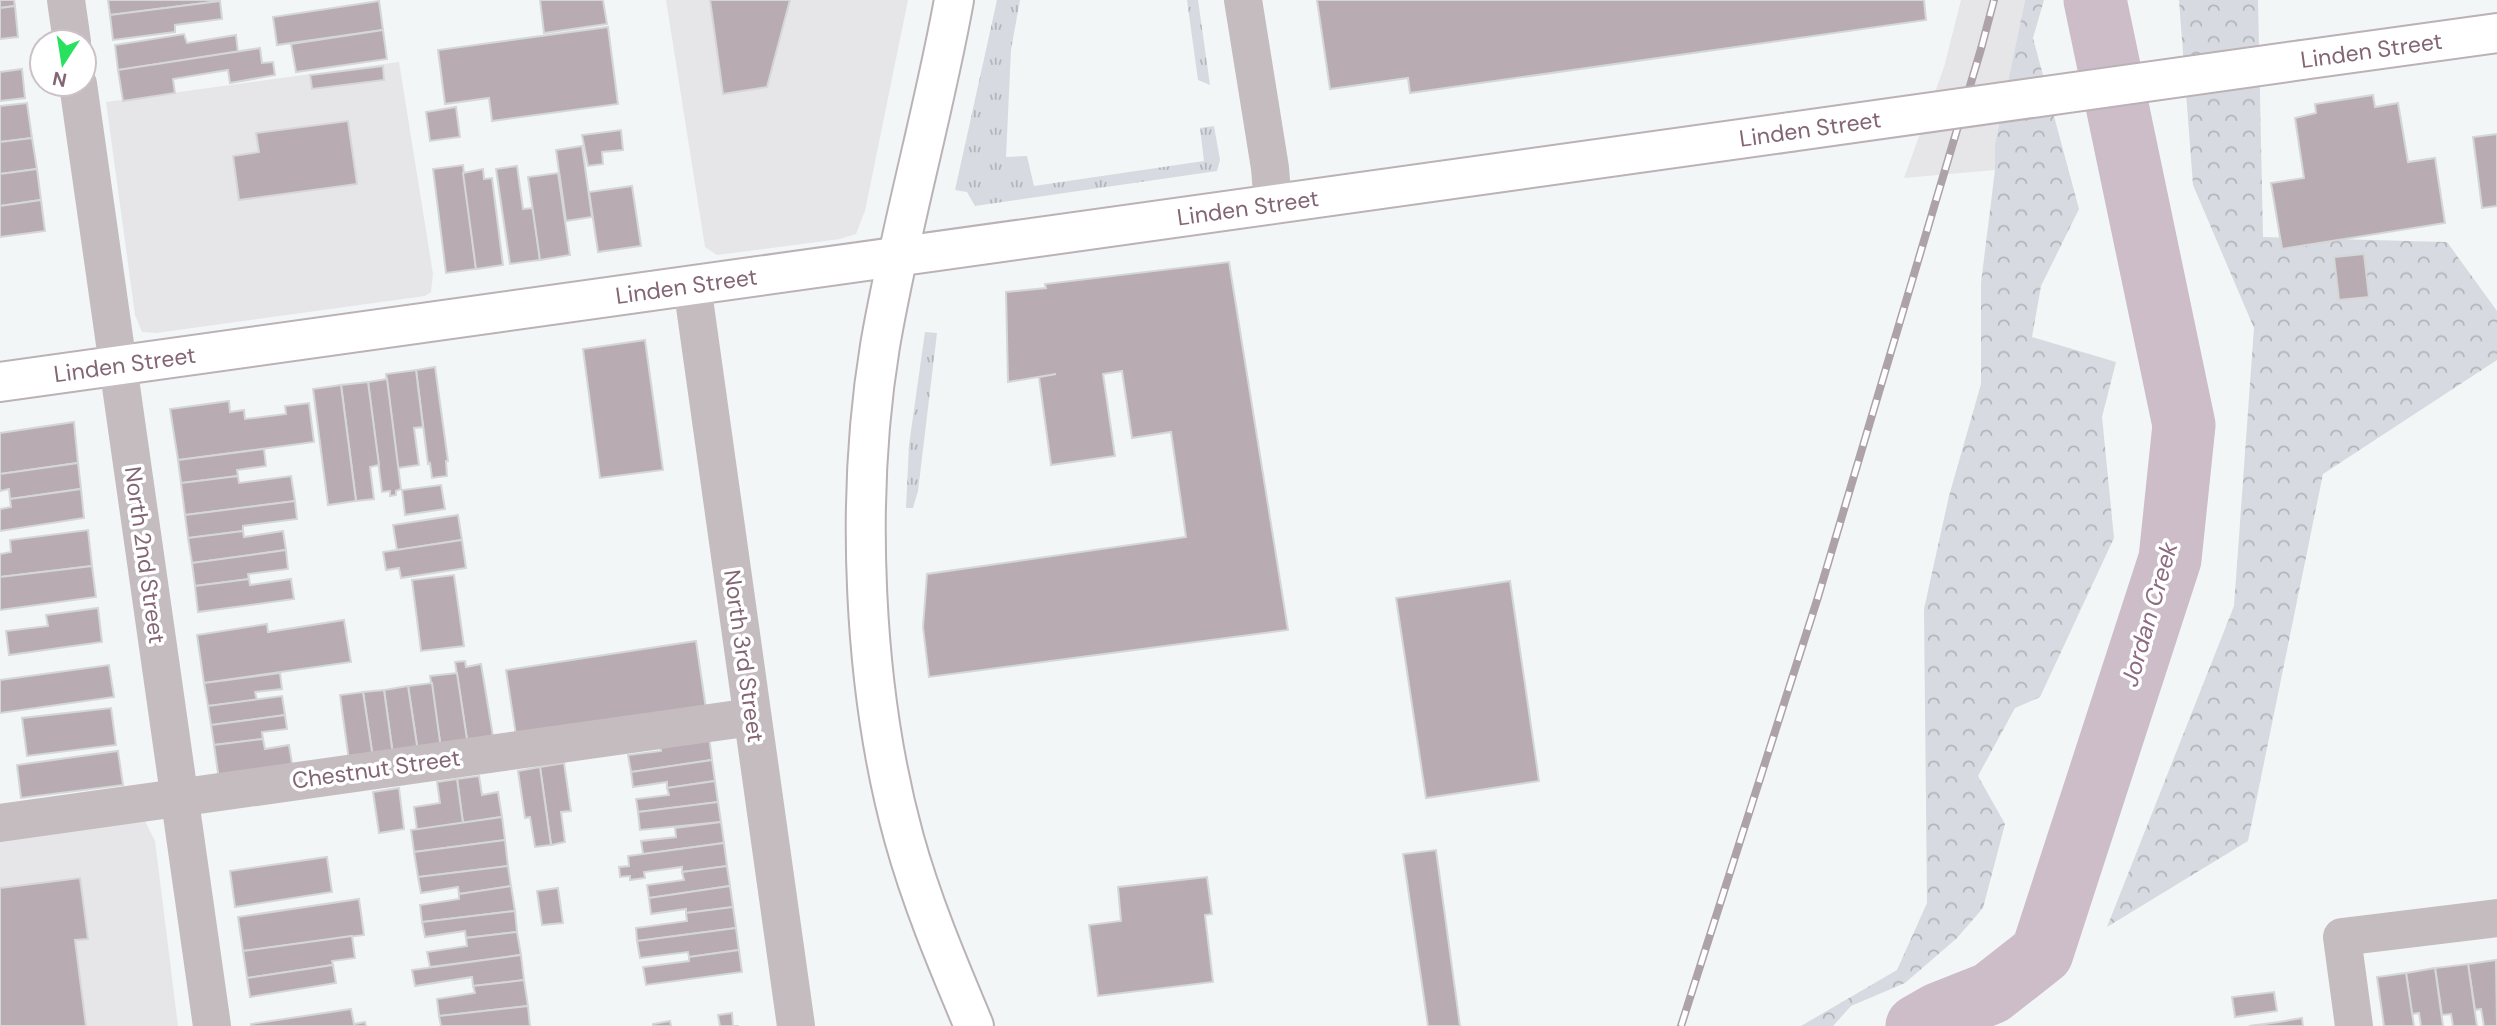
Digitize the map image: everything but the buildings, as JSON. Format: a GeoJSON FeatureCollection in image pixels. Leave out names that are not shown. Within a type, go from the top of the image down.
{"type":"FeatureCollection","features":[{"type":"Feature","properties":{"kind":"main road"},"geometry":{"type":"LineString","coordinates":[[954,0],[896,256],[880,349],[870,442],[866,536],[870,630],[877,701],[889,770],[904,838],[939,943],[974,1026]]}},
{"type":"Feature","properties":{"kind":"main road","name":"Linden Street"},"geometry":{"type":"LineString","coordinates":[[0,382],[2497,33]]}},
{"type":"Feature","properties":{"kind":"street"},"geometry":{"type":"LineString","coordinates":[[66,0],[70,28]]}},
{"type":"Feature","properties":{"kind":"street"},"geometry":{"type":"LineString","coordinates":[[1243,0],[1270,168],[1273,205]]}},
{"type":"Feature","properties":{"kind":"street","name":"North 2nd Street"},"geometry":{"type":"LineString","coordinates":[[80,98],[212,1026]]}},
{"type":"Feature","properties":{"kind":"street","name":"North 3rd Street"},"geometry":{"type":"LineString","coordinates":[[692,285],[796,1026]]}},
{"type":"Feature","properties":{"kind":"street","name":"Chestnut Street"},"geometry":{"type":"LineString","coordinates":[[0,823],[752,717]]}},
{"type":"Feature","properties":{"kind":"street"},"geometry":{"type":"LineString","coordinates":[[2354,1026],[2342,937],[2497,918]]}},
{"type":"Feature","properties":{"kind":"shaded area"},"geometry":{"type":"Polygon","coordinates":[[[666,0],[908,0],[865,211],[856,234],[840,239],[717,255],[705,247],[666,0]]]}},
{"type":"Feature","properties":{"kind":"shaded area"},"geometry":{"type":"Polygon","coordinates":[[[1961,0],[2025,0],[1995,144],[1995,170],[1904,178],[1944,67],[1961,0]]]}},
{"type":"Feature","properties":{"kind":"shaded area"},"geometry":{"type":"Polygon","coordinates":[[[399,62],[433,274],[431,292],[425,296],[156,333],[142,332],[135,315],[106,102],[399,62]]]}},
{"type":"Feature","properties":{"kind":"shaded area"},"geometry":{"type":"Polygon","coordinates":[[[145,821],[155,841],[178,1026],[0,1026],[0,836],[145,821]]]}},
{"type":"Feature","properties":{"kind":"green space"},"geometry":{"type":"Polygon","coordinates":[[[997,0],[1020,0],[1011,50],[1006,157],[1027,156],[1034,186],[1204,161],[1200,128],[1214,126],[1220,160],[1217,171],[975,206],[967,192],[955,190],[997,0]]]}},
{"type":"Feature","properties":{"kind":"green space"},"geometry":{"type":"Polygon","coordinates":[[[1187,0],[1198,0],[1210,85],[1198,80],[1187,0]]]}},
{"type":"Feature","properties":{"kind":"green space"},"geometry":{"type":"Polygon","coordinates":[[[2025,0],[2044,0],[2033,38],[2079,209],[2041,286],[2032,337],[2116,362],[2102,417],[2114,538],[2040,697],[2015,708],[1978,776],[2005,824],[1983,908],[1957,938],[1905,983],[1851,1006],[1833,1026],[1801,1026],[1897,970],[1927,903],[1924,609],[1949,496],[1981,384],[1981,283],[1995,170],[1995,144],[2025,0]]]}},
{"type":"Feature","properties":{"kind":"green space"},"geometry":{"type":"Polygon","coordinates":[[[2179,0],[2258,0],[2263,237],[2447,242],[2497,311],[2497,360],[2323,474],[2248,841],[2107,927],[2234,606],[2254,328],[2193,185],[2179,0]]]}},
{"type":"Feature","properties":{"kind":"green space"},"geometry":{"type":"Polygon","coordinates":[[[925,332],[937,333],[918,491],[913,508],[906,508],[909,445],[925,332]]]}},
{"type":"Feature","properties":{"kind":"waterway","name":"Jordan Creek"},"geometry":{"type":"LineString","coordinates":[[1917,1026],[1938,1014],[1991,993],[2042,953],[2170,559],[2184,425],[2095,0]]}},
{"type":"Feature","properties":{"kind":"railway"},"geometry":{"type":"LineString","coordinates":[[1681,1026],[1818,597],[1994,0]]}}]}
